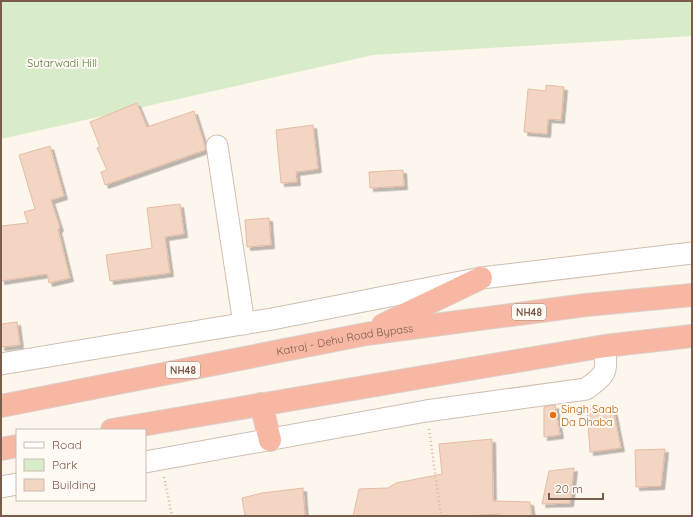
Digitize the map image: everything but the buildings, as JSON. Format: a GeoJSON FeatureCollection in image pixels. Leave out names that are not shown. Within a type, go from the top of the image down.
{"type":"FeatureCollection","features":[{"type":"Feature","properties":{"kind":"highway"},"geometry":{"type":"LineString","coordinates":[[366,334],[480,278]]}},
{"type":"Feature","properties":{"kind":"highway","name":"Katraj - Dehu Road Bypass"},"geometry":{"type":"LineString","coordinates":[[1,406],[366,334],[586,305],[692,295]]}},
{"type":"Feature","properties":{"kind":"highway"},"geometry":{"type":"LineString","coordinates":[[118,429],[605,346],[692,336]]}},
{"type":"Feature","properties":{"kind":"highway"},"geometry":{"type":"LineString","coordinates":[[261,404],[270,440]]}},
{"type":"Feature","properties":{"kind":"highway"},"geometry":{"type":"LineString","coordinates":[[1,449],[16,446]]}},
{"type":"Feature","properties":{"kind":"street"},"geometry":{"type":"LineString","coordinates":[[217,146],[244,324]]}},
{"type":"Feature","properties":{"kind":"street"},"geometry":{"type":"LineString","coordinates":[[1,364],[244,324],[480,278],[692,254]]}},
{"type":"Feature","properties":{"kind":"street"},"geometry":{"type":"LineString","coordinates":[[153,461],[426,411],[586,389],[600,378],[606,370],[605,346]]}},
{"type":"Feature","properties":{"kind":"street"},"geometry":{"type":"LineString","coordinates":[[1,487],[16,484]]}},
{"type":"Feature","properties":{"kind":"path"},"geometry":{"type":"LineString","coordinates":[[426,411],[441,516]]}},
{"type":"Feature","properties":{"kind":"path"},"geometry":{"type":"LineString","coordinates":[[153,461],[172,516]]}},
{"type":"Feature","properties":{"kind":"green space","name":"Sutarwadi Hill"},"geometry":{"type":"Polygon","coordinates":[[[1,1],[692,1],[692,36],[373,55],[1,139],[1,1]]]}},
{"type":"Feature","properties":{"kind":"place","name":"Singh Saab Da Dhaba"},"geometry":{"type":"Point","coordinates":[553,415]}}]}
